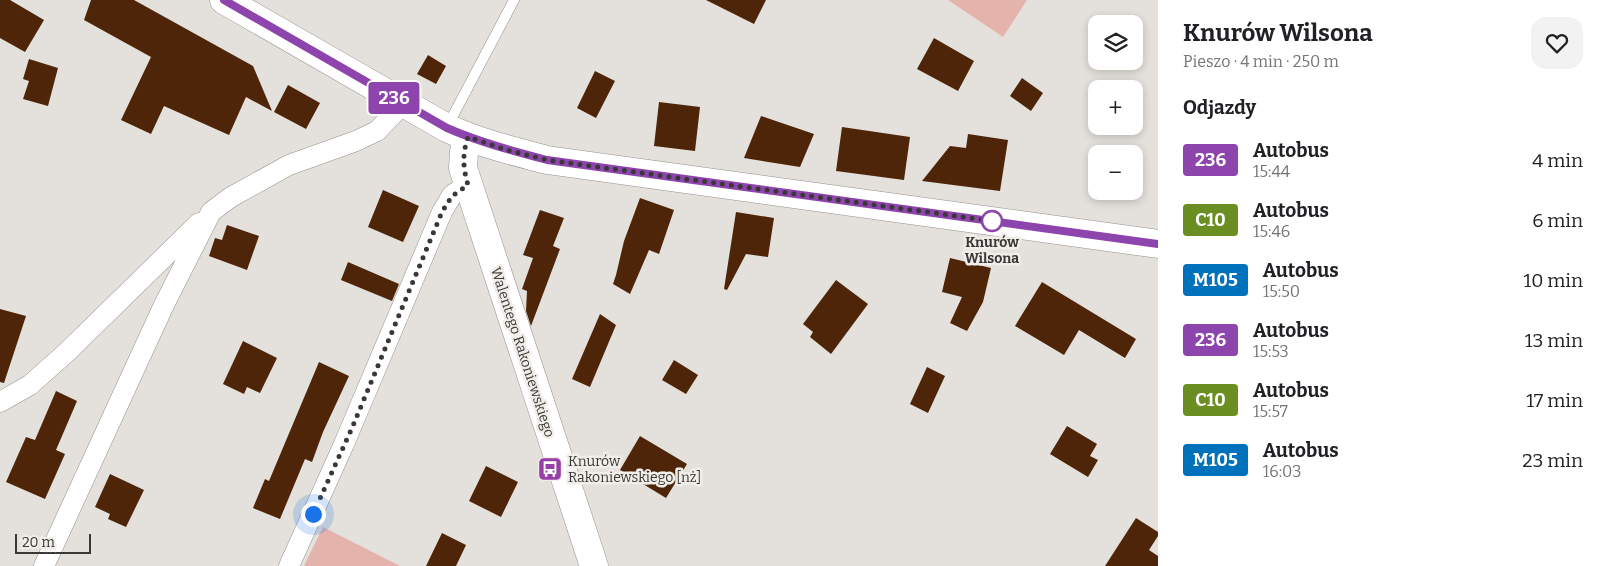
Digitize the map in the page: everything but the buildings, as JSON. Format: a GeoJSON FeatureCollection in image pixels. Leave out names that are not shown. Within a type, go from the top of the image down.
{"type":"FeatureCollection","features":[{"type":"Feature","properties":{"kind":"street"},"geometry":{"type":"LineString","coordinates":[[224,0],[457,133],[507,150],[547,160],[1158,244]]}},
{"type":"Feature","properties":{"kind":"street"},"geometry":{"type":"LineString","coordinates":[[0,402],[30,385],[67,352],[211,212],[231,197],[289,166],[356,141],[377,131],[404,104]]}},
{"type":"Feature","properties":{"kind":"street","name":"Walentego Rakoniewskiego"},"geometry":{"type":"LineString","coordinates":[[457,133],[468,185],[594,566]]}},
{"type":"Feature","properties":{"kind":"street"},"geometry":{"type":"LineString","coordinates":[[289,566],[344,444],[442,212],[452,196],[468,185]]}},
{"type":"Feature","properties":{"kind":"street"},"geometry":{"type":"LineString","coordinates":[[44,566],[163,307],[211,212]]}},
{"type":"Feature","properties":{"kind":"lane"},"geometry":{"type":"LineString","coordinates":[[457,133],[514,0]]}},
{"type":"Feature","properties":{"kind":"shaded area"},"geometry":{"type":"Polygon","coordinates":[[[948,0],[1027,0],[1003,37],[948,0]]]}},
{"type":"Feature","properties":{"kind":"shaded area"},"geometry":{"type":"Polygon","coordinates":[[[323,527],[400,566],[304,566],[323,527]]]}},
{"type":"Feature","properties":{"kind":"bus line","name":"236"},"geometry":{"type":"LineString","coordinates":[[224,0],[447,128],[507,150],[547,160],[1158,244]]}},
{"type":"Feature","properties":{"kind":"place","name":"Knurów Wilsona"},"geometry":{"type":"Point","coordinates":[992,221]}},
{"type":"Feature","properties":{"kind":"place","name":"Knurów Rakoniewskiego [nż]"},"geometry":{"type":"Point","coordinates":[550,469]}},
{"type":"Feature","properties":{"kind":"route"},"geometry":{"type":"LineString","coordinates":[[313,514],[352,428],[442,212],[452,196],[468,185],[463,168],[465,144],[468,137],[507,150],[547,160],[1000,222],[992,221]]}}]}
